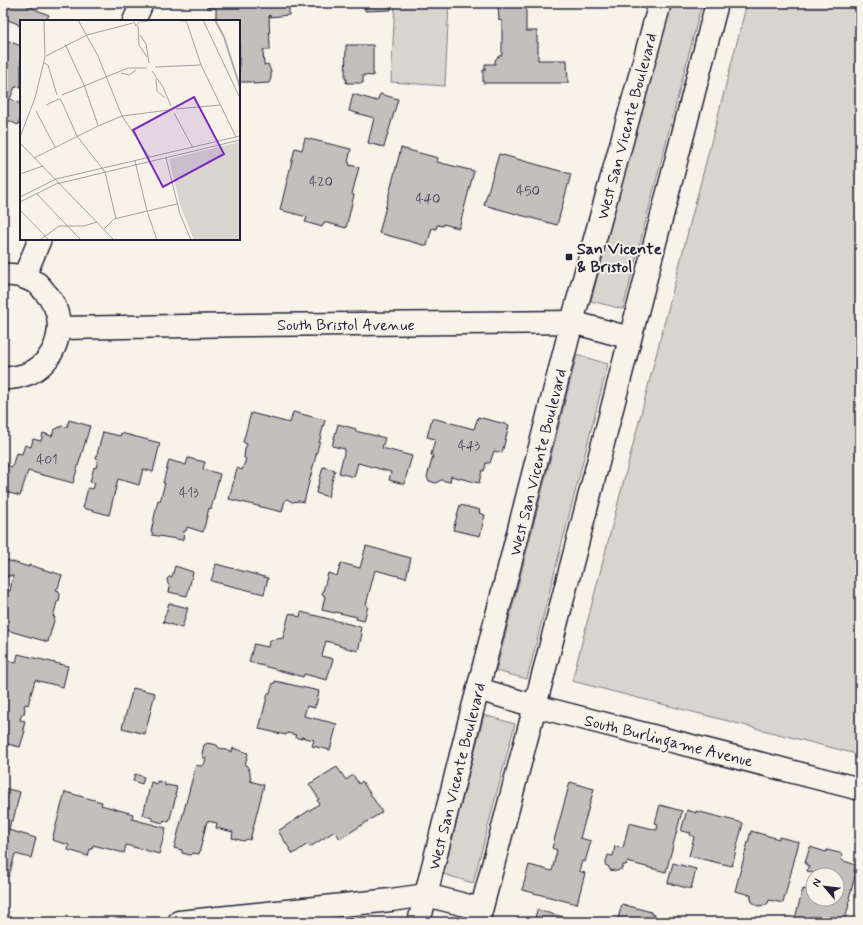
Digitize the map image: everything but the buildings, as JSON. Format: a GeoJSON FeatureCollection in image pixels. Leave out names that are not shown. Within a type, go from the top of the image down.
{"type":"FeatureCollection","features":[{"type":"Feature","properties":{"kind":"main road"},"geometry":{"type":"LineString","coordinates":[[134,20],[142,3]]}},
{"type":"Feature","properties":{"kind":"main road","name":"West San Vicente Boulevard"},"geometry":{"type":"LineString","coordinates":[[419,922],[572,322],[660,3]]}},
{"type":"Feature","properties":{"kind":"main road"},"geometry":{"type":"LineString","coordinates":[[179,922],[375,902],[426,895],[479,916],[535,706],[717,3]]}},
{"type":"Feature","properties":{"kind":"main road"},"geometry":{"type":"LineString","coordinates":[[3,378],[23,376],[37,369],[49,358],[56,343],[59,328],[57,311],[50,296],[38,284],[13,276],[39,240]]}},
{"type":"Feature","properties":{"kind":"main road","name":"South Bristol Avenue"},"geometry":{"type":"LineString","coordinates":[[59,328],[572,322],[630,338]]}},
{"type":"Feature","properties":{"kind":"main road","name":"South Burlingame Avenue"},"geometry":{"type":"LineString","coordinates":[[478,689],[535,706],[860,789]]}},
{"type":"Feature","properties":{"kind":"shaded area"},"geometry":{"type":"Polygon","coordinates":[[[395,3],[449,3],[445,86],[391,82],[395,3]]]}},
{"type":"Feature","properties":{"kind":"shaded area"},"geometry":{"type":"Polygon","coordinates":[[[669,3],[702,3],[623,309],[591,301],[669,3]]]}},
{"type":"Feature","properties":{"kind":"shaded area"},"geometry":{"type":"Polygon","coordinates":[[[747,3],[860,3],[860,755],[572,681],[747,3]]]}},
{"type":"Feature","properties":{"kind":"shaded area"},"geometry":{"type":"Polygon","coordinates":[[[577,355],[608,364],[527,679],[496,671],[577,355]]]}},
{"type":"Feature","properties":{"kind":"shaded area"},"geometry":{"type":"Polygon","coordinates":[[[484,715],[515,724],[473,883],[443,874],[484,715]]]}},
{"type":"Feature","properties":{"kind":"place","name":"San Vicente & Bristol"},"geometry":{"type":"Point","coordinates":[569,257]}}]}
